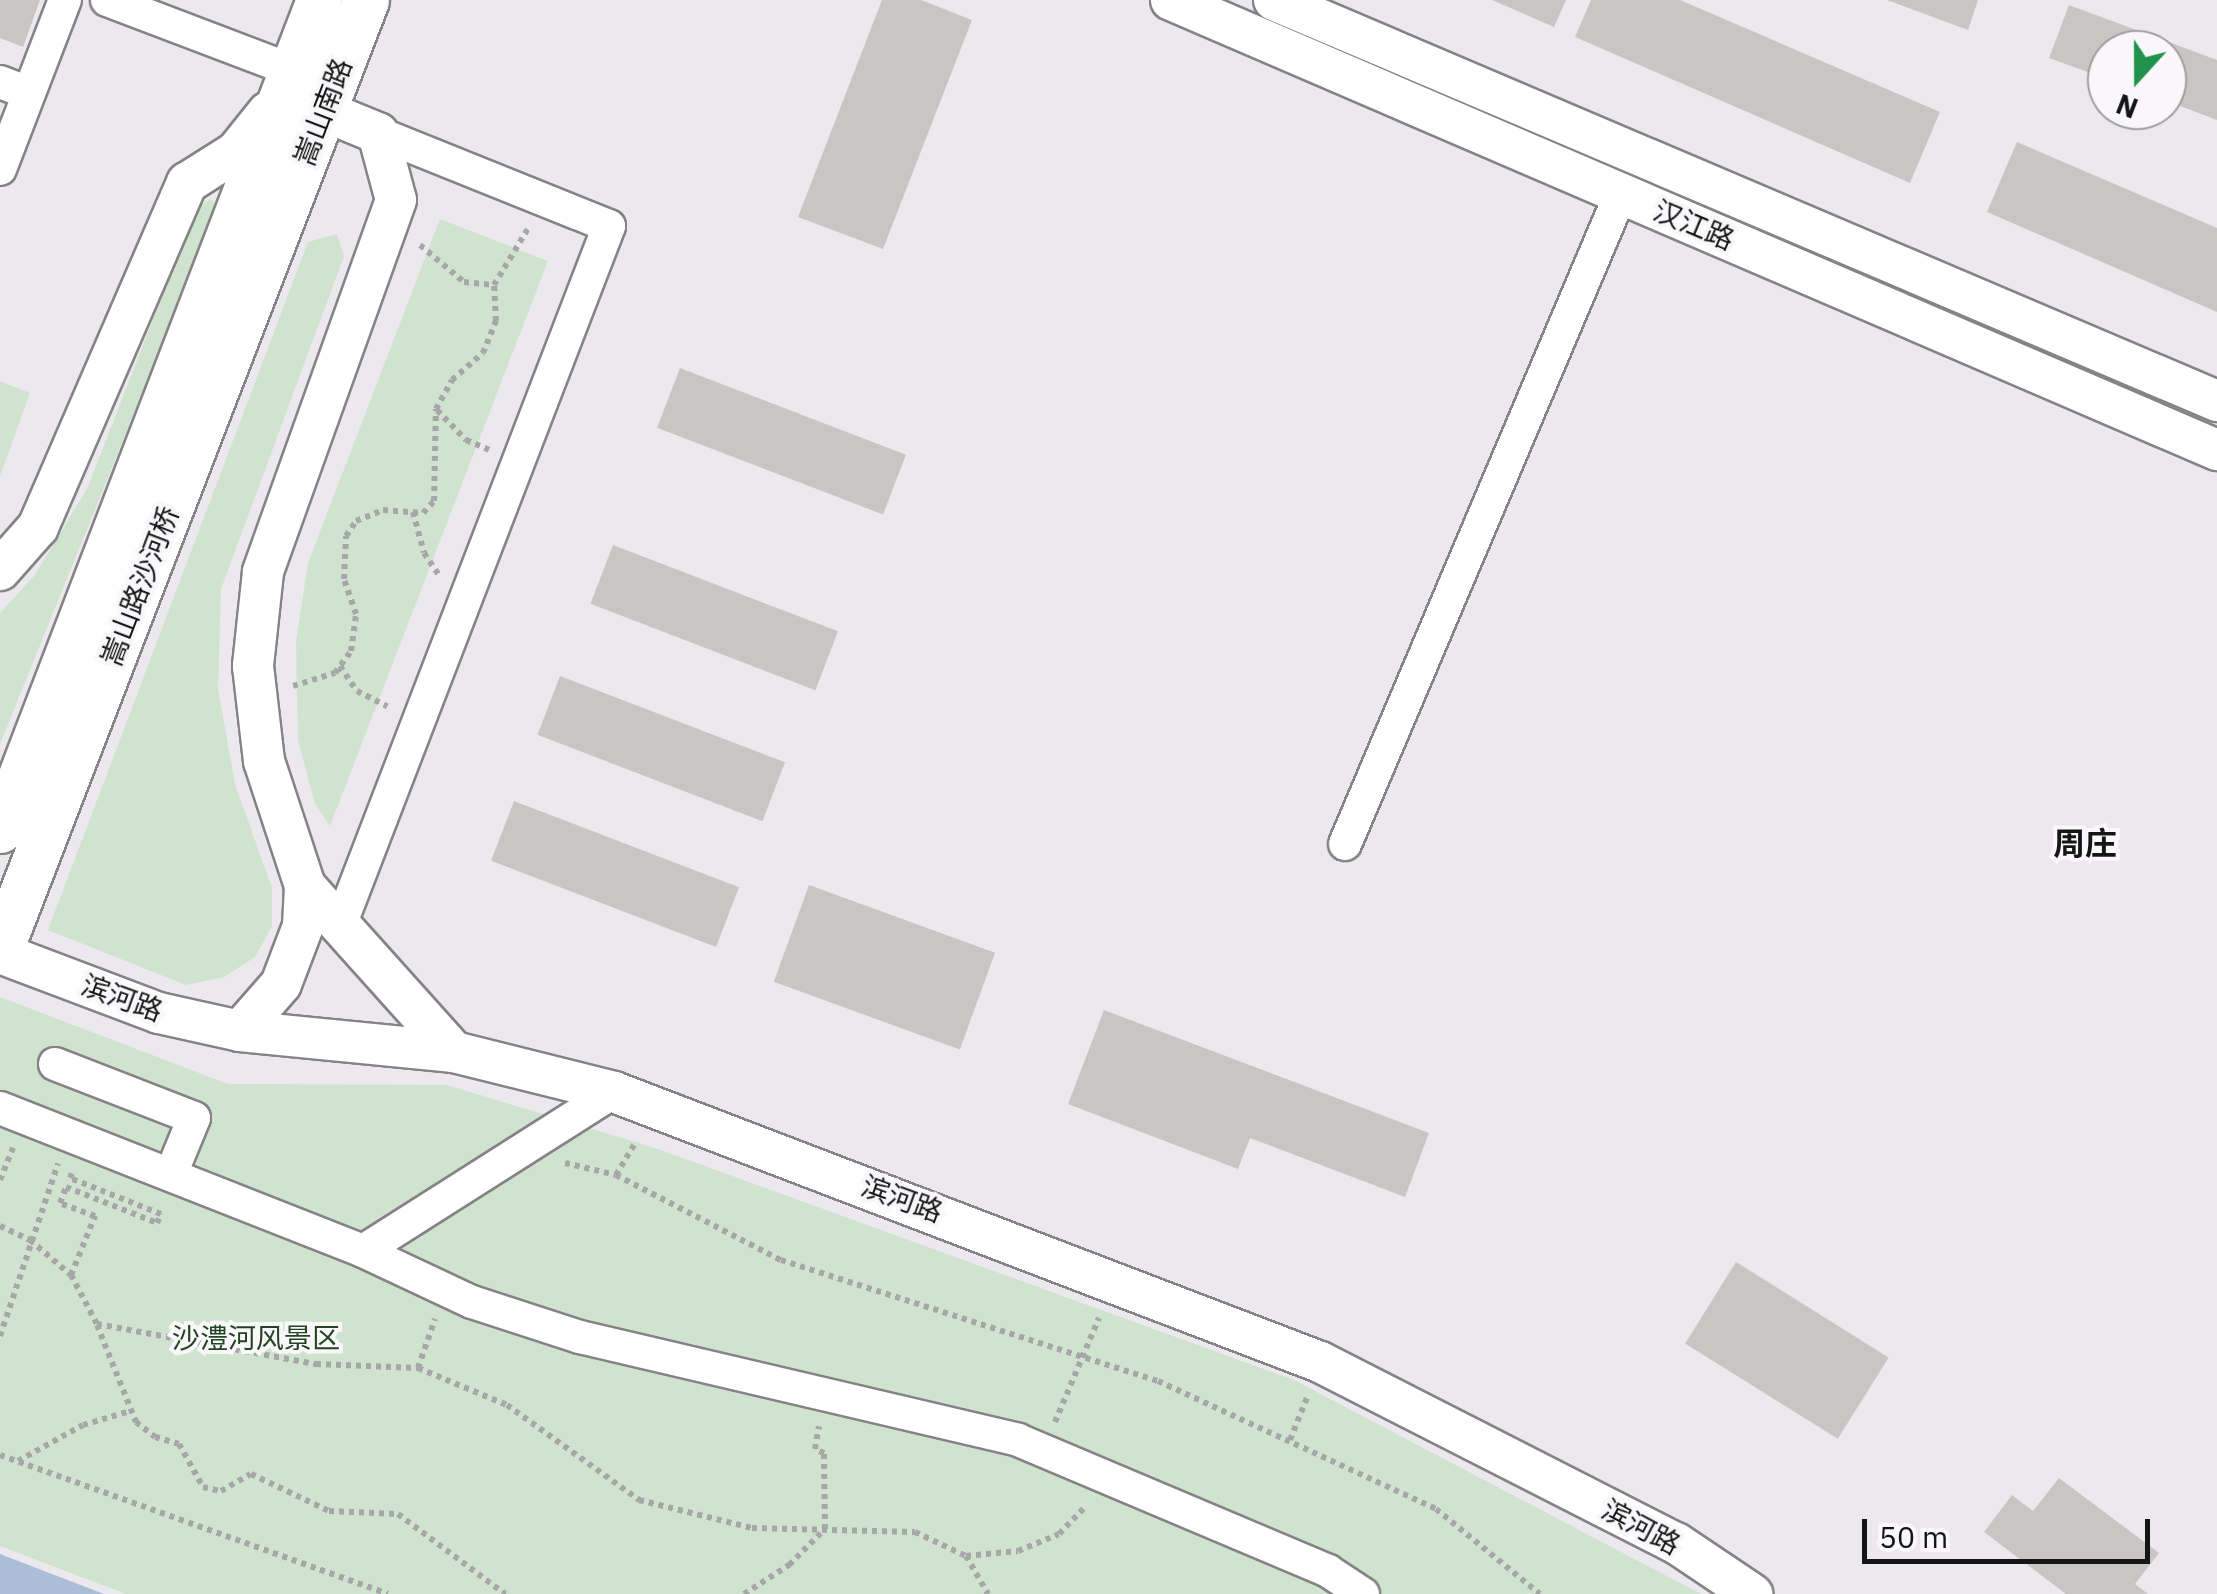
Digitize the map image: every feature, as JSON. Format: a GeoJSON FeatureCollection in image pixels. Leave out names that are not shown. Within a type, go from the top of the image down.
{"type":"FeatureCollection","features":[{"type":"Feature","properties":{"kind":"main road","name":"嵩山南路"},"geometry":{"type":"LineString","coordinates":[[241,202],[319,0]]}},
{"type":"Feature","properties":{"kind":"main road","name":"嵩山南路"},"geometry":{"type":"LineString","coordinates":[[280,223],[366,0]]}},
{"type":"Feature","properties":{"kind":"main road","name":"嵩山路沙河桥"},"geometry":{"type":"LineString","coordinates":[[0,830],[241,202]]}},
{"type":"Feature","properties":{"kind":"main road","name":"嵩山路沙河桥"},"geometry":{"type":"LineString","coordinates":[[0,952],[280,223]]}},
{"type":"Feature","properties":{"kind":"street"},"geometry":{"type":"LineString","coordinates":[[0,170],[15,88],[64,0]]}},
{"type":"Feature","properties":{"kind":"street"},"geometry":{"type":"LineString","coordinates":[[0,570],[38,527],[187,183],[236,152],[287,82],[107,0]]}},
{"type":"Feature","properties":{"kind":"street","name":"汉江路"},"geometry":{"type":"LineString","coordinates":[[1171,0],[2217,450]]}},
{"type":"Feature","properties":{"kind":"street","name":"汉江路"},"geometry":{"type":"LineString","coordinates":[[1274,0],[2217,401]]}},
{"type":"Feature","properties":{"kind":"street"},"geometry":{"type":"LineString","coordinates":[[324,111],[609,226],[339,928]]}},
{"type":"Feature","properties":{"kind":"street"},"geometry":{"type":"LineString","coordinates":[[378,133],[396,200],[263,572],[256,691],[264,761],[305,886],[454,1052]]}},
{"type":"Feature","properties":{"kind":"street"},"geometry":{"type":"LineString","coordinates":[[1345,844],[1621,193]]}},
{"type":"Feature","properties":{"kind":"street"},"geometry":{"type":"LineString","coordinates":[[240,1032],[281,984],[303,926],[305,886]]}},
{"type":"Feature","properties":{"kind":"street","name":"滨河路"},"geometry":{"type":"LineString","coordinates":[[0,952],[159,1013],[240,1032],[454,1052],[614,1092],[1114,1278],[1320,1362],[1676,1543],[1752,1594]]}},
{"type":"Feature","properties":{"kind":"street"},"geometry":{"type":"LineString","coordinates":[[56,1064],[194,1118],[171,1174]]}},
{"type":"Feature","properties":{"kind":"street"},"geometry":{"type":"LineString","coordinates":[[363,1251],[524,1153],[614,1092]]}},
{"type":"Feature","properties":{"kind":"street"},"geometry":{"type":"LineString","coordinates":[[0,1108],[363,1251],[448,1290],[580,1338],[827,1391],[1044,1450],[1328,1571],[1364,1594]]}},
{"type":"Feature","properties":{"kind":"path"},"geometry":{"type":"LineString","coordinates":[[256,691],[314,682],[340,666],[350,651],[356,614],[344,578],[346,536],[356,521],[382,510],[423,513],[434,501],[439,480],[436,409],[452,380],[483,353],[496,321],[494,285],[546,201]]}},
{"type":"Feature","properties":{"kind":"path"},"geometry":{"type":"LineString","coordinates":[[388,223],[464,282],[494,285]]}},
{"type":"Feature","properties":{"kind":"path"},"geometry":{"type":"LineString","coordinates":[[436,409],[466,440],[518,462]]}},
{"type":"Feature","properties":{"kind":"path"},"geometry":{"type":"LineString","coordinates":[[413,512],[424,552],[440,576],[470,589]]}},
{"type":"Feature","properties":{"kind":"path"},"geometry":{"type":"LineString","coordinates":[[340,666],[357,691],[419,721]]}},
{"type":"Feature","properties":{"kind":"path"},"geometry":{"type":"LineString","coordinates":[[0,1336],[30,1240],[77,1138]]}},
{"type":"Feature","properties":{"kind":"path"},"geometry":{"type":"LineString","coordinates":[[71,1275],[95,1216],[60,1203],[66,1187],[157,1223],[161,1214],[70,1178],[77,1138]]}},
{"type":"Feature","properties":{"kind":"path"},"geometry":{"type":"LineString","coordinates":[[524,1153],[616,1175],[781,1260],[1158,1381],[1436,1509],[1540,1594]]}},
{"type":"Feature","properties":{"kind":"path"},"geometry":{"type":"LineString","coordinates":[[0,1226],[30,1240],[71,1275],[97,1324],[130,1410],[155,1437],[188,1454],[203,1486],[221,1492],[251,1474],[329,1511],[398,1514],[505,1594]]}},
{"type":"Feature","properties":{"kind":"path"},"geometry":{"type":"LineString","coordinates":[[1044,1450],[1114,1278]]}},
{"type":"Feature","properties":{"kind":"path"},"geometry":{"type":"LineString","coordinates":[[418,1368],[448,1290]]}},
{"type":"Feature","properties":{"kind":"path"},"geometry":{"type":"LineString","coordinates":[[97,1324],[316,1364],[418,1368],[507,1405],[638,1500],[752,1528],[914,1532],[966,1556],[1018,1551],[1060,1534],[1111,1479]]}},
{"type":"Feature","properties":{"kind":"path"},"geometry":{"type":"LineString","coordinates":[[744,1594],[788,1565],[825,1529],[824,1453],[814,1450],[827,1391]]}},
{"type":"Feature","properties":{"kind":"path"},"geometry":{"type":"LineString","coordinates":[[18,1461],[83,1425],[130,1410]]}},
{"type":"Feature","properties":{"kind":"path"},"geometry":{"type":"LineString","coordinates":[[0,1455],[388,1594]]}},
{"type":"Feature","properties":{"kind":"path"},"geometry":{"type":"LineString","coordinates":[[966,1556],[988,1594]]}},
{"type":"Feature","properties":{"kind":"green space"},"geometry":{"type":"Polygon","coordinates":[[[210,199],[218,206],[0,744],[0,613],[34,576],[87,489],[196,209],[210,199]]]}},
{"type":"Feature","properties":{"kind":"green space"},"geometry":{"type":"Polygon","coordinates":[[[440,219],[548,261],[330,826],[315,804],[298,740],[296,641],[308,563],[440,219]]]}},
{"type":"Feature","properties":{"kind":"green space"},"geometry":{"type":"Polygon","coordinates":[[[337,234],[344,256],[221,589],[218,689],[235,784],[272,888],[272,926],[255,957],[224,977],[186,985],[48,930],[308,242],[337,234]]]}},
{"type":"Feature","properties":{"kind":"green space"},"geometry":{"type":"Polygon","coordinates":[[[0,381],[30,393],[0,476],[0,381]]]}},
{"type":"Feature","properties":{"kind":"green space","name":"沙澧河风景区"},"geometry":{"type":"Polygon","coordinates":[[[0,997],[228,1084],[447,1085],[658,1149],[1294,1380],[1701,1594],[126,1594],[0,1546],[0,997]]]}},
{"type":"Feature","properties":{"kind":"water"},"geometry":{"type":"Polygon","coordinates":[[[0,1554],[104,1594],[0,1594],[0,1554]]]}},
{"type":"Feature","properties":{"kind":"building"},"geometry":{"type":"Polygon","coordinates":[[[0,0],[40,0],[23,47],[0,38],[0,0]]]}},
{"type":"Feature","properties":{"kind":"building"},"geometry":{"type":"Polygon","coordinates":[[[882,0],[921,0],[972,20],[883,249],[798,217],[882,0]]]}},
{"type":"Feature","properties":{"kind":"building"},"geometry":{"type":"Polygon","coordinates":[[[1492,0],[1566,0],[1554,27],[1492,0]]]}},
{"type":"Feature","properties":{"kind":"building"},"geometry":{"type":"Polygon","coordinates":[[[1591,0],[1680,0],[1940,112],[1910,183],[1575,37],[1591,0]]]}},
{"type":"Feature","properties":{"kind":"building"},"geometry":{"type":"Polygon","coordinates":[[[1887,0],[1978,0],[1968,30],[1887,0]]]}},
{"type":"Feature","properties":{"kind":"building"},"geometry":{"type":"Polygon","coordinates":[[[2069,5],[2136,30],[2087,30],[2087,72],[2049,58],[2069,5]]]}},
{"type":"Feature","properties":{"kind":"building"},"geometry":{"type":"Polygon","coordinates":[[[2187,49],[2217,60],[2217,120],[2187,109],[2187,49]]]}},
{"type":"Feature","properties":{"kind":"building"},"geometry":{"type":"Polygon","coordinates":[[[2017,142],[2217,228],[2217,312],[1987,212],[2017,142]]]}},
{"type":"Feature","properties":{"kind":"building"},"geometry":{"type":"Polygon","coordinates":[[[680,368],[906,455],[883,514],[657,428],[680,368]]]}},
{"type":"Feature","properties":{"kind":"building"},"geometry":{"type":"Polygon","coordinates":[[[613,545],[838,631],[815,690],[590,604],[613,545]]]}},
{"type":"Feature","properties":{"kind":"building"},"geometry":{"type":"Polygon","coordinates":[[[560,676],[785,762],[762,821],[537,735],[560,676]]]}},
{"type":"Feature","properties":{"kind":"building"},"geometry":{"type":"Polygon","coordinates":[[[514,801],[739,887],[716,947],[491,861],[514,801]]]}},
{"type":"Feature","properties":{"kind":"building"},"geometry":{"type":"Polygon","coordinates":[[[809,885],[995,953],[960,1050],[774,982],[809,885]]]}},
{"type":"Feature","properties":{"kind":"building"},"geometry":{"type":"Polygon","coordinates":[[[1104,1010],[1429,1133],[1405,1197],[1250,1138],[1238,1169],[1068,1104],[1104,1010]]]}},
{"type":"Feature","properties":{"kind":"building"},"geometry":{"type":"Polygon","coordinates":[[[1736,1262],[1889,1357],[1838,1439],[1685,1343],[1736,1262]]]}},
{"type":"Feature","properties":{"kind":"building"},"geometry":{"type":"Polygon","coordinates":[[[2059,1478],[2159,1553],[2135,1584],[2148,1594],[2066,1594],[1984,1532],[2012,1495],[2033,1511],[2059,1478]]]}},
{"type":"Feature","properties":{"kind":"district","name":"周庄"},"geometry":{"type":"Point","coordinates":[2085,843]}}]}
